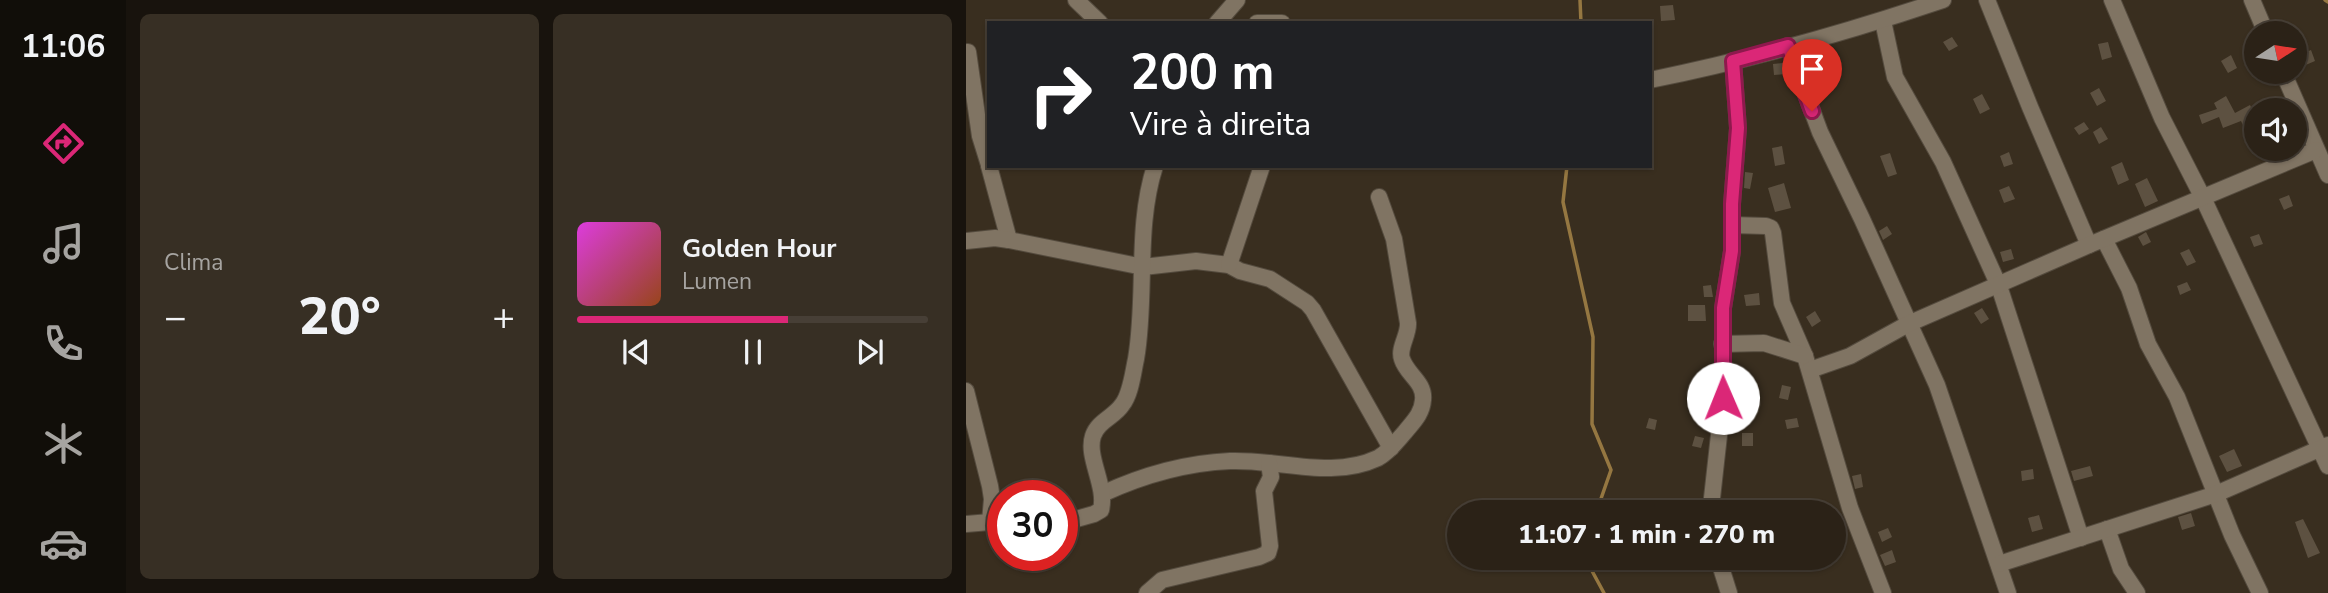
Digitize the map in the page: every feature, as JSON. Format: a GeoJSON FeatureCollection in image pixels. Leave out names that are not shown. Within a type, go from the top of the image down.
{"type":"FeatureCollection","features":[{"type":"Feature","properties":{"kind":"street"},"geometry":{"type":"LineString","coordinates":[[1076,0],[1098,21]]}},
{"type":"Feature","properties":{"kind":"street"},"geometry":{"type":"LineString","coordinates":[[1219,21],[1237,0]]}},
{"type":"Feature","properties":{"kind":"street"},"geometry":{"type":"LineString","coordinates":[[1652,80],[1788,46],[1883,20],[1943,0]]}},
{"type":"Feature","properties":{"kind":"street"},"geometry":{"type":"LineString","coordinates":[[1987,0],[2030,107],[2097,242],[2129,288],[2148,344],[2178,397],[2232,535],[2260,593]]}},
{"type":"Feature","properties":{"kind":"street"},"geometry":{"type":"LineString","coordinates":[[2112,0],[2162,118],[2324,446],[2328,466]]}},
{"type":"Feature","properties":{"kind":"street"},"geometry":{"type":"LineString","coordinates":[[2252,0],[2261,21]]}},
{"type":"Feature","properties":{"kind":"street"},"geometry":{"type":"LineString","coordinates":[[1883,20],[1895,77],[1943,162],[1999,286],[2081,538]]}},
{"type":"Feature","properties":{"kind":"street"},"geometry":{"type":"LineString","coordinates":[[1788,46],[1820,132],[1863,219],[1937,385],[2008,593]]}},
{"type":"Feature","properties":{"kind":"street"},"geometry":{"type":"LineString","coordinates":[[968,52],[980,136],[987,159]]}},
{"type":"Feature","properties":{"kind":"street"},"geometry":{"type":"LineString","coordinates":[[1712,500],[1723,398],[1723,308],[1732,251],[1732,204],[1738,128],[1733,61]]}},
{"type":"Feature","properties":{"kind":"street"},"geometry":{"type":"LineString","coordinates":[[2288,84],[2328,175]]}},
{"type":"Feature","properties":{"kind":"street"},"geometry":{"type":"LineString","coordinates":[[1722,344],[1764,343],[1807,363],[1850,356],[1908,324],[2316,150]]}},
{"type":"Feature","properties":{"kind":"street"},"geometry":{"type":"LineString","coordinates":[[990,168],[1009,240]]}},
{"type":"Feature","properties":{"kind":"street"},"geometry":{"type":"LineString","coordinates":[[1078,518],[1101,510],[1102,494],[1092,445],[1093,435],[1101,423],[1121,407],[1136,357],[1144,212],[1154,168]]}},
{"type":"Feature","properties":{"kind":"street"},"geometry":{"type":"LineString","coordinates":[[1228,265],[1261,168]]}},
{"type":"Feature","properties":{"kind":"street"},"geometry":{"type":"LineString","coordinates":[[1102,494],[1138,478],[1183,467],[1230,461],[1335,468],[1379,457],[1391,448],[1419,416],[1423,389],[1402,362],[1401,352],[1409,332],[1408,323],[1394,239],[1379,197]]}},
{"type":"Feature","properties":{"kind":"street"},"geometry":{"type":"LineString","coordinates":[[1732,225],[1771,228],[1782,303],[1807,363],[1850,508],[1883,593]]}},
{"type":"Feature","properties":{"kind":"street"},"geometry":{"type":"LineString","coordinates":[[966,241],[995,238],[1009,240],[1143,267],[1196,261],[1228,265],[1270,279],[1307,303],[1391,448]]}},
{"type":"Feature","properties":{"kind":"street"},"geometry":{"type":"LineString","coordinates":[[966,391],[988,480]]}},
{"type":"Feature","properties":{"kind":"street"},"geometry":{"type":"LineString","coordinates":[[1998,564],[2216,494],[2324,446]]}},
{"type":"Feature","properties":{"kind":"street"},"geometry":{"type":"LineString","coordinates":[[1147,593],[1162,580],[1268,553],[1270,546],[1264,491],[1271,477],[1269,463]]}},
{"type":"Feature","properties":{"kind":"street"},"geometry":{"type":"LineString","coordinates":[[966,524],[987,525]]}},
{"type":"Feature","properties":{"kind":"street"},"geometry":{"type":"LineString","coordinates":[[2107,529],[2122,569],[2137,593]]}},
{"type":"Feature","properties":{"kind":"street"},"geometry":{"type":"LineString","coordinates":[[1722,570],[1729,593]]}},
{"type":"Feature","properties":{"kind":"building"},"geometry":{"type":"Polygon","coordinates":[[[1673,5],[1675,20],[1661,21],[1660,6],[1673,5]]]}},
{"type":"Feature","properties":{"kind":"building"},"geometry":{"type":"Polygon","coordinates":[[[1952,37],[1958,46],[1949,51],[1943,42],[1952,37]]]}},
{"type":"Feature","properties":{"kind":"building"},"geometry":{"type":"Polygon","coordinates":[[[2108,42],[2112,57],[2102,60],[2098,44],[2108,42]]]}},
{"type":"Feature","properties":{"kind":"building"},"geometry":{"type":"Polygon","coordinates":[[[2311,50],[2315,61],[2307,64],[2307,52],[2311,50]]]}},
{"type":"Feature","properties":{"kind":"building"},"geometry":{"type":"Polygon","coordinates":[[[2231,55],[2237,68],[2228,73],[2221,61],[2231,55]]]}},
{"type":"Feature","properties":{"kind":"building"},"geometry":{"type":"Polygon","coordinates":[[[1783,63],[1785,74],[1774,75],[1773,64],[1783,63]]]}},
{"type":"Feature","properties":{"kind":"building"},"geometry":{"type":"Polygon","coordinates":[[[2099,88],[2106,101],[2097,106],[2090,93],[2099,88]]]}},
{"type":"Feature","properties":{"kind":"building"},"geometry":{"type":"Polygon","coordinates":[[[1982,94],[1990,109],[1980,114],[1973,99],[1982,94]]]}},
{"type":"Feature","properties":{"kind":"building"},"geometry":{"type":"Polygon","coordinates":[[[2226,96],[2235,113],[2244,108],[2244,127],[2241,121],[2223,128],[2219,117],[2202,124],[2199,115],[2217,109],[2214,103],[2226,96]]]}},
{"type":"Feature","properties":{"kind":"building"},"geometry":{"type":"Polygon","coordinates":[[[2084,122],[2089,129],[2079,135],[2074,128],[2084,122]]]}},
{"type":"Feature","properties":{"kind":"building"},"geometry":{"type":"Polygon","coordinates":[[[2101,127],[2108,139],[2099,144],[2093,132],[2101,127]]]}},
{"type":"Feature","properties":{"kind":"building"},"geometry":{"type":"Polygon","coordinates":[[[1782,146],[1785,164],[1775,166],[1772,148],[1782,146]]]}},
{"type":"Feature","properties":{"kind":"building"},"geometry":{"type":"Polygon","coordinates":[[[2009,152],[2013,164],[2004,167],[2000,156],[2009,152]]]}},
{"type":"Feature","properties":{"kind":"building"},"geometry":{"type":"Polygon","coordinates":[[[1890,153],[1897,174],[1888,177],[1880,156],[1890,153]]]}},
{"type":"Feature","properties":{"kind":"building"},"geometry":{"type":"Polygon","coordinates":[[[2122,162],[2129,180],[2118,185],[2111,167],[2122,162]]]}},
{"type":"Feature","properties":{"kind":"building"},"geometry":{"type":"Polygon","coordinates":[[[1745,172],[1753,173],[1750,189],[1744,188],[1745,172]]]}},
{"type":"Feature","properties":{"kind":"building"},"geometry":{"type":"Polygon","coordinates":[[[2147,178],[2158,201],[2145,207],[2135,184],[2147,178]]]}},
{"type":"Feature","properties":{"kind":"building"},"geometry":{"type":"Polygon","coordinates":[[[1784,183],[1791,208],[1775,212],[1768,188],[1784,183]]]}},
{"type":"Feature","properties":{"kind":"building"},"geometry":{"type":"Polygon","coordinates":[[[2009,186],[2015,199],[2004,203],[1999,190],[2009,186]]]}},
{"type":"Feature","properties":{"kind":"building"},"geometry":{"type":"Polygon","coordinates":[[[2289,195],[2293,206],[2284,210],[2279,199],[2289,195]]]}},
{"type":"Feature","properties":{"kind":"building"},"geometry":{"type":"Polygon","coordinates":[[[1887,226],[1892,234],[1883,240],[1879,231],[1887,226]]]}},
{"type":"Feature","properties":{"kind":"building"},"geometry":{"type":"Polygon","coordinates":[[[2146,232],[2151,242],[2143,246],[2138,237],[2146,232]]]}},
{"type":"Feature","properties":{"kind":"building"},"geometry":{"type":"Polygon","coordinates":[[[2259,234],[2263,244],[2254,247],[2250,237],[2259,234]]]}},
{"type":"Feature","properties":{"kind":"building"},"geometry":{"type":"Polygon","coordinates":[[[2011,249],[2014,259],[2003,262],[2000,252],[2011,249]]]}},
{"type":"Feature","properties":{"kind":"building"},"geometry":{"type":"Polygon","coordinates":[[[2189,249],[2196,262],[2187,266],[2180,253],[2189,249]]]}},
{"type":"Feature","properties":{"kind":"building"},"geometry":{"type":"Polygon","coordinates":[[[2187,282],[2191,290],[2180,295],[2177,286],[2187,282]]]}},
{"type":"Feature","properties":{"kind":"building"},"geometry":{"type":"Polygon","coordinates":[[[1711,285],[1713,297],[1704,297],[1703,286],[1711,285]]]}},
{"type":"Feature","properties":{"kind":"building"},"geometry":{"type":"Polygon","coordinates":[[[1759,293],[1760,305],[1746,306],[1744,295],[1759,293]]]}},
{"type":"Feature","properties":{"kind":"building"},"geometry":{"type":"Polygon","coordinates":[[[1688,305],[1705,305],[1706,321],[1688,321],[1688,305]]]}},
{"type":"Feature","properties":{"kind":"building"},"geometry":{"type":"Polygon","coordinates":[[[1982,308],[1989,319],[1981,324],[1974,313],[1982,308]]]}},
{"type":"Feature","properties":{"kind":"building"},"geometry":{"type":"Polygon","coordinates":[[[1815,311],[1821,321],[1812,327],[1806,317],[1815,311]]]}},
{"type":"Feature","properties":{"kind":"building"},"geometry":{"type":"Polygon","coordinates":[[[1782,385],[1791,387],[1788,400],[1779,398],[1782,385]]]}},
{"type":"Feature","properties":{"kind":"building"},"geometry":{"type":"Polygon","coordinates":[[[1649,418],[1657,420],[1655,430],[1646,428],[1649,418]]]}},
{"type":"Feature","properties":{"kind":"building"},"geometry":{"type":"Polygon","coordinates":[[[1797,418],[1799,427],[1787,429],[1785,420],[1797,418]]]}},
{"type":"Feature","properties":{"kind":"building"},"geometry":{"type":"Polygon","coordinates":[[[1742,433],[1753,433],[1753,446],[1742,446],[1742,433]]]}},
{"type":"Feature","properties":{"kind":"building"},"geometry":{"type":"Polygon","coordinates":[[[1695,436],[1704,438],[1701,448],[1692,446],[1695,436]]]}},
{"type":"Feature","properties":{"kind":"building"},"geometry":{"type":"Polygon","coordinates":[[[2234,449],[2242,466],[2227,472],[2219,456],[2234,449]]]}},
{"type":"Feature","properties":{"kind":"building"},"geometry":{"type":"Polygon","coordinates":[[[2090,466],[2093,476],[2074,481],[2071,471],[2090,466]]]}},
{"type":"Feature","properties":{"kind":"building"},"geometry":{"type":"Polygon","coordinates":[[[2033,469],[2034,479],[2022,481],[2021,471],[2033,469]]]}},
{"type":"Feature","properties":{"kind":"building"},"geometry":{"type":"Polygon","coordinates":[[[1861,474],[1863,487],[1855,489],[1852,476],[1861,474]]]}},
{"type":"Feature","properties":{"kind":"building"},"geometry":{"type":"Polygon","coordinates":[[[2191,513],[2195,526],[2182,530],[2178,517],[2191,513]]]}},
{"type":"Feature","properties":{"kind":"building"},"geometry":{"type":"Polygon","coordinates":[[[2039,515],[2043,529],[2032,532],[2028,518],[2039,515]]]}},
{"type":"Feature","properties":{"kind":"building"},"geometry":{"type":"Polygon","coordinates":[[[2303,519],[2320,553],[2308,558],[2295,522],[2303,519]]]}},
{"type":"Feature","properties":{"kind":"building"},"geometry":{"type":"Polygon","coordinates":[[[1888,528],[1892,537],[1882,542],[1878,532],[1888,528]]]}},
{"type":"Feature","properties":{"kind":"building"},"geometry":{"type":"Polygon","coordinates":[[[1892,550],[1896,562],[1885,566],[1880,555],[1892,550]]]}},
{"type":"Feature","properties":{"kind":"waterway"},"geometry":{"type":"LineString","coordinates":[[1580,0],[1581,21]]}},
{"type":"Feature","properties":{"kind":"waterway"},"geometry":{"type":"LineString","coordinates":[[1567,168],[1563,202],[1593,337],[1592,424],[1611,470],[1601,500]]}},
{"type":"Feature","properties":{"kind":"waterway"},"geometry":{"type":"LineString","coordinates":[[1592,570],[1604,593]]}},
{"type":"Feature","properties":{"kind":"route"},"geometry":{"type":"LineString","coordinates":[[1723,398],[1723,308],[1732,251],[1732,204],[1738,128],[1733,61],[1788,46],[1812,111]]}}]}
